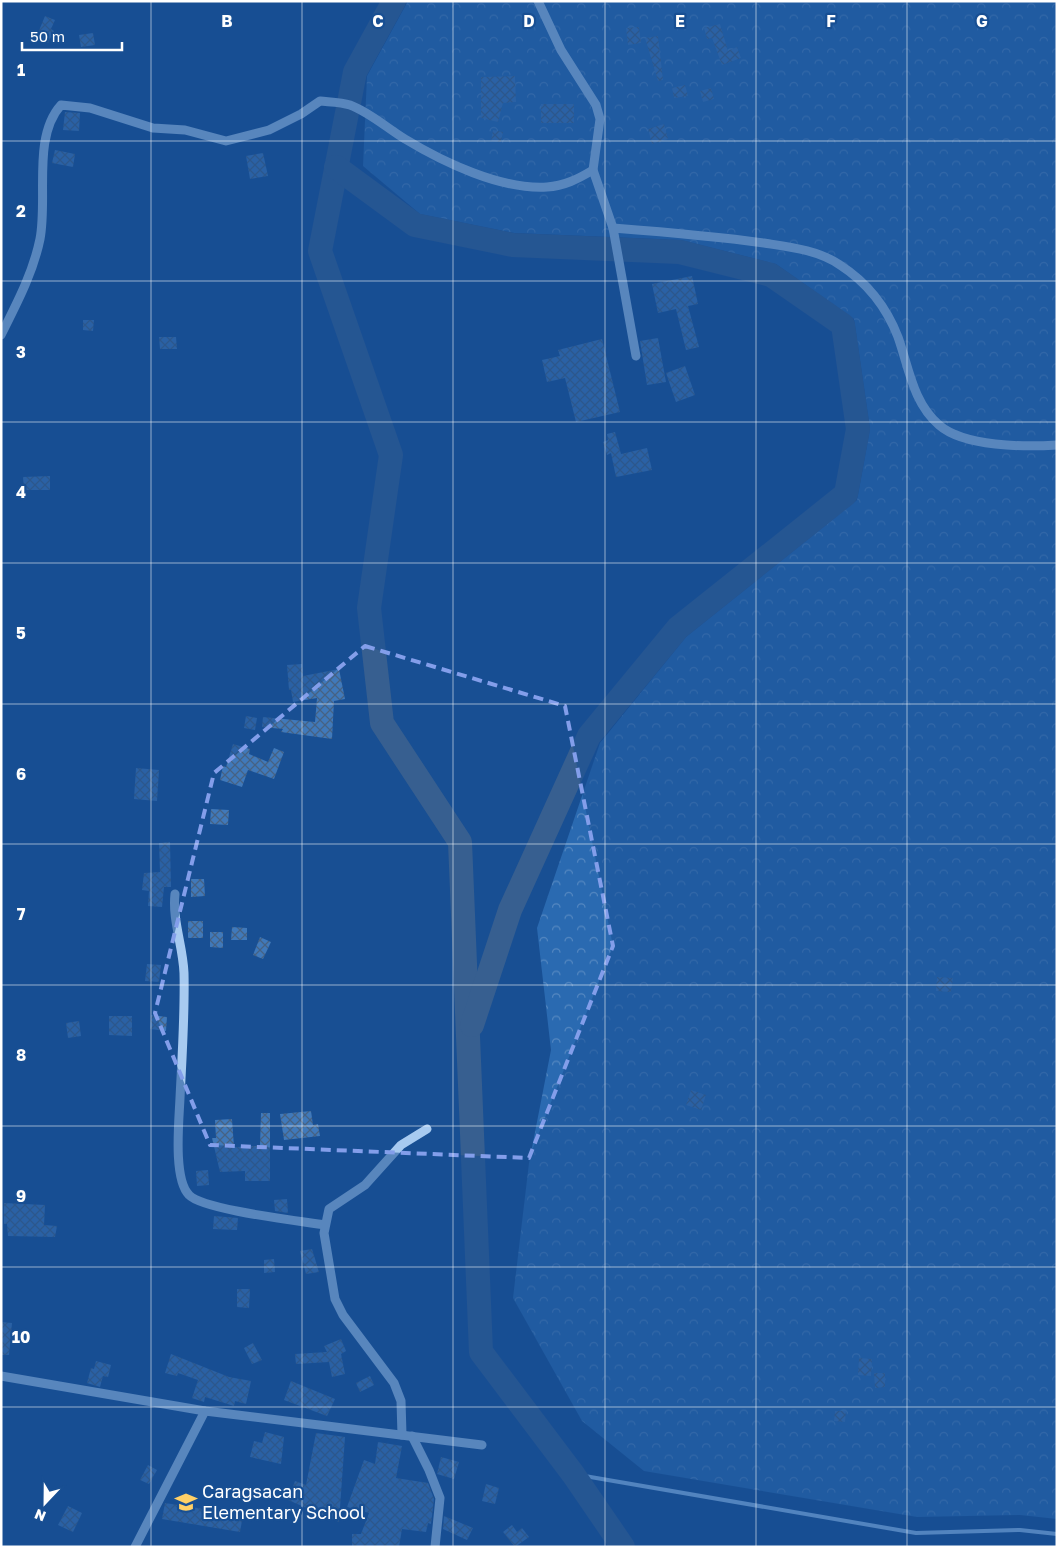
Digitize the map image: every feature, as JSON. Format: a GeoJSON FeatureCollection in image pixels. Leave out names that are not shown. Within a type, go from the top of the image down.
{"type":"FeatureCollection","features":[{"type":"Feature","properties":{"kind":"street"},"geometry":{"type":"LineString","coordinates":[[538,1],[561,50],[596,105],[600,120],[593,170],[613,228],[636,356]]}},
{"type":"Feature","properties":{"kind":"street"},"geometry":{"type":"LineString","coordinates":[[1,335],[27,283],[34,261],[40,237],[44,202],[44,147],[52,114],[60,105],[90,108],[153,128],[185,130],[226,140],[269,130],[301,114],[320,101],[330,102],[349,105],[449,163],[505,182],[526,186],[548,187],[567,183],[593,170]]}},
{"type":"Feature","properties":{"kind":"street"},"geometry":{"type":"LineString","coordinates":[[613,228],[732,239],[787,247],[813,252],[838,263],[859,278],[879,299],[897,336],[916,395],[940,426],[951,432],[990,443],[1032,446],[1057,445]]}},
{"type":"Feature","properties":{"kind":"street"},"geometry":{"type":"LineString","coordinates":[[176,894],[174,908],[184,972],[179,1135],[181,1176],[184,1189],[189,1196],[201,1202],[254,1214],[325,1225]]}},
{"type":"Feature","properties":{"kind":"street"},"geometry":{"type":"LineString","coordinates":[[402,1435],[401,1400],[394,1382],[338,1307],[330,1276],[325,1225],[329,1209],[365,1185],[401,1145],[427,1129]]}},
{"type":"Feature","properties":{"kind":"street"},"geometry":{"type":"LineString","coordinates":[[1,1376],[205,1411],[482,1445]]}},
{"type":"Feature","properties":{"kind":"street"},"geometry":{"type":"LineString","coordinates":[[135,1547],[205,1411]]}},
{"type":"Feature","properties":{"kind":"street"},"geometry":{"type":"LineString","coordinates":[[412,1436],[440,1498],[435,1547]]}},
{"type":"Feature","properties":{"kind":"highlighted area"},"geometry":{"type":"Polygon","coordinates":[[[365,646],[565,706],[613,946],[529,1158],[210,1145],[155,1013],[214,773],[365,646]]]}},
{"type":"Feature","properties":{"kind":"green space"},"geometry":{"type":"Polygon","coordinates":[[[408,1],[1057,1],[1057,1519],[1020,1515],[917,1517],[644,1471],[582,1421],[513,1298],[529,1163],[551,1050],[537,928],[600,743],[686,637],[857,500],[870,429],[854,319],[776,264],[681,240],[514,233],[420,214],[363,166],[367,76],[408,1]]]}},
{"type":"Feature","properties":{"kind":"building"},"geometry":{"type":"Polygon","coordinates":[[[45,16],[55,20],[51,29],[54,31],[48,43],[36,38],[45,16]]]}},
{"type":"Feature","properties":{"kind":"building"},"geometry":{"type":"Polygon","coordinates":[[[720,24],[728,51],[737,47],[741,58],[722,65],[712,38],[707,39],[704,28],[720,24]]]}},
{"type":"Feature","properties":{"kind":"building"},"geometry":{"type":"Polygon","coordinates":[[[639,27],[641,43],[628,45],[626,28],[639,27]]]}},
{"type":"Feature","properties":{"kind":"building"},"geometry":{"type":"Polygon","coordinates":[[[93,33],[95,45],[81,47],[79,35],[93,33]]]}},
{"type":"Feature","properties":{"kind":"building"},"geometry":{"type":"Polygon","coordinates":[[[658,36],[663,80],[658,81],[645,38],[658,36]]]}},
{"type":"Feature","properties":{"kind":"building"},"geometry":{"type":"Polygon","coordinates":[[[515,76],[516,102],[503,103],[498,122],[481,118],[481,77],[515,76]]]}},
{"type":"Feature","properties":{"kind":"building"},"geometry":{"type":"Polygon","coordinates":[[[685,85],[688,96],[674,98],[672,88],[685,85]]]}},
{"type":"Feature","properties":{"kind":"building"},"geometry":{"type":"Polygon","coordinates":[[[711,88],[714,99],[703,102],[700,91],[711,88]]]}},
{"type":"Feature","properties":{"kind":"building"},"geometry":{"type":"Polygon","coordinates":[[[541,104],[574,104],[574,123],[541,123],[541,104]]]}},
{"type":"Feature","properties":{"kind":"building"},"geometry":{"type":"Polygon","coordinates":[[[65,112],[80,113],[79,131],[63,130],[65,112]]]}},
{"type":"Feature","properties":{"kind":"building"},"geometry":{"type":"Polygon","coordinates":[[[664,124],[668,139],[652,144],[648,129],[664,124]]]}},
{"type":"Feature","properties":{"kind":"building"},"geometry":{"type":"Polygon","coordinates":[[[493,130],[503,132],[501,142],[491,141],[493,130]]]}},
{"type":"Feature","properties":{"kind":"building"},"geometry":{"type":"Polygon","coordinates":[[[55,150],[75,154],[73,167],[52,163],[55,150]]]}},
{"type":"Feature","properties":{"kind":"building"},"geometry":{"type":"Polygon","coordinates":[[[263,153],[268,176],[250,179],[246,156],[263,153]]]}},
{"type":"Feature","properties":{"kind":"building"},"geometry":{"type":"Polygon","coordinates":[[[692,276],[698,304],[688,306],[699,347],[686,350],[676,309],[658,313],[652,284],[692,276]]]}},
{"type":"Feature","properties":{"kind":"building"},"geometry":{"type":"Polygon","coordinates":[[[83,320],[94,320],[93,331],[83,330],[83,320]]]}},
{"type":"Feature","properties":{"kind":"building"},"geometry":{"type":"Polygon","coordinates":[[[159,337],[176,337],[177,349],[160,349],[159,337]]]}},
{"type":"Feature","properties":{"kind":"building"},"geometry":{"type":"Polygon","coordinates":[[[658,338],[666,382],[647,385],[640,341],[658,338]]]}},
{"type":"Feature","properties":{"kind":"building"},"geometry":{"type":"Polygon","coordinates":[[[602,339],[620,412],[576,422],[565,378],[547,382],[542,360],[560,356],[558,350],[602,339]]]}},
{"type":"Feature","properties":{"kind":"building"},"geometry":{"type":"Polygon","coordinates":[[[685,366],[695,395],[676,402],[666,373],[685,366]]]}},
{"type":"Feature","properties":{"kind":"building"},"geometry":{"type":"Polygon","coordinates":[[[615,432],[621,454],[647,448],[652,470],[616,477],[611,453],[607,455],[603,442],[608,440],[607,434],[615,432]]]}},
{"type":"Feature","properties":{"kind":"building"},"geometry":{"type":"Polygon","coordinates":[[[50,476],[50,490],[24,490],[23,477],[50,476]]]}},
{"type":"Feature","properties":{"kind":"building"},"geometry":{"type":"Polygon","coordinates":[[[302,664],[303,676],[339,669],[345,699],[334,701],[332,739],[281,732],[283,729],[262,727],[263,717],[315,722],[317,698],[293,702],[291,690],[289,690],[287,665],[302,664]]]}},
{"type":"Feature","properties":{"kind":"building"},"geometry":{"type":"Polygon","coordinates":[[[246,716],[257,718],[255,730],[244,728],[246,716]]]}},
{"type":"Feature","properties":{"kind":"building"},"geometry":{"type":"Polygon","coordinates":[[[233,744],[250,749],[249,754],[268,762],[274,748],[284,752],[274,779],[248,770],[242,787],[220,780],[223,766],[226,767],[233,744]]]}},
{"type":"Feature","properties":{"kind":"building"},"geometry":{"type":"Polygon","coordinates":[[[136,768],[159,770],[157,801],[134,799],[136,768]]]}},
{"type":"Feature","properties":{"kind":"building"},"geometry":{"type":"Polygon","coordinates":[[[211,809],[229,810],[228,825],[210,824],[211,809]]]}},
{"type":"Feature","properties":{"kind":"building"},"geometry":{"type":"Polygon","coordinates":[[[170,842],[171,887],[164,887],[162,907],[148,906],[149,891],[142,890],[144,873],[160,872],[159,843],[170,842]]]}},
{"type":"Feature","properties":{"kind":"building"},"geometry":{"type":"Polygon","coordinates":[[[191,879],[204,879],[205,896],[191,897],[191,879]]]}},
{"type":"Feature","properties":{"kind":"building"},"geometry":{"type":"Polygon","coordinates":[[[188,921],[203,921],[203,938],[188,938],[188,921]]]}},
{"type":"Feature","properties":{"kind":"building"},"geometry":{"type":"Polygon","coordinates":[[[232,927],[247,928],[247,940],[231,940],[232,927]]]}},
{"type":"Feature","properties":{"kind":"building"},"geometry":{"type":"Polygon","coordinates":[[[210,932],[223,932],[223,948],[210,947],[210,932]]]}},
{"type":"Feature","properties":{"kind":"building"},"geometry":{"type":"Polygon","coordinates":[[[260,937],[271,942],[263,959],[253,955],[260,937]]]}},
{"type":"Feature","properties":{"kind":"building"},"geometry":{"type":"Polygon","coordinates":[[[147,964],[161,965],[159,982],[145,981],[147,964]]]}},
{"type":"Feature","properties":{"kind":"building"},"geometry":{"type":"Polygon","coordinates":[[[937,977],[953,978],[951,992],[936,991],[937,977]]]}},
{"type":"Feature","properties":{"kind":"building"},"geometry":{"type":"Polygon","coordinates":[[[151,1015],[167,1017],[166,1031],[150,1029],[151,1015]]]}},
{"type":"Feature","properties":{"kind":"building"},"geometry":{"type":"Polygon","coordinates":[[[109,1016],[132,1016],[132,1036],[109,1035],[109,1016]]]}},
{"type":"Feature","properties":{"kind":"building"},"geometry":{"type":"Polygon","coordinates":[[[79,1021],[81,1036],[68,1038],[66,1023],[79,1021]]]}},
{"type":"Feature","properties":{"kind":"building"},"geometry":{"type":"Polygon","coordinates":[[[691,1090],[706,1095],[701,1110],[686,1105],[691,1090]]]}},
{"type":"Feature","properties":{"kind":"building"},"geometry":{"type":"Polygon","coordinates":[[[311,1111],[313,1125],[318,1124],[320,1136],[284,1140],[280,1114],[311,1111]]]}},
{"type":"Feature","properties":{"kind":"building"},"geometry":{"type":"Polygon","coordinates":[[[261,1113],[270,1113],[270,1181],[245,1181],[245,1171],[220,1172],[212,1138],[216,1138],[215,1120],[232,1119],[234,1147],[260,1146],[261,1113]]]}},
{"type":"Feature","properties":{"kind":"building"},"geometry":{"type":"Polygon","coordinates":[[[208,1170],[209,1185],[197,1186],[196,1171],[208,1170]]]}},
{"type":"Feature","properties":{"kind":"building"},"geometry":{"type":"Polygon","coordinates":[[[287,1199],[288,1213],[275,1211],[274,1200],[287,1199]]]}},
{"type":"Feature","properties":{"kind":"building"},"geometry":{"type":"Polygon","coordinates":[[[4,1203],[45,1205],[44,1225],[57,1226],[55,1237],[8,1236],[7,1224],[4,1224],[4,1203]]]}},
{"type":"Feature","properties":{"kind":"building"},"geometry":{"type":"Polygon","coordinates":[[[214,1216],[238,1218],[237,1230],[213,1229],[214,1216]]]}},
{"type":"Feature","properties":{"kind":"building"},"geometry":{"type":"Polygon","coordinates":[[[312,1249],[319,1272],[306,1274],[300,1251],[312,1249]]]}},
{"type":"Feature","properties":{"kind":"building"},"geometry":{"type":"Polygon","coordinates":[[[274,1259],[275,1272],[264,1273],[264,1260],[274,1259]]]}},
{"type":"Feature","properties":{"kind":"building"},"geometry":{"type":"Polygon","coordinates":[[[237,1289],[250,1289],[249,1308],[237,1307],[237,1289]]]}},
{"type":"Feature","properties":{"kind":"building"},"geometry":{"type":"Polygon","coordinates":[[[1,1322],[12,1323],[9,1355],[1,1355],[1,1322]]]}},
{"type":"Feature","properties":{"kind":"building"},"geometry":{"type":"Polygon","coordinates":[[[341,1339],[346,1351],[341,1354],[345,1374],[332,1377],[329,1362],[296,1364],[295,1354],[327,1352],[324,1346],[341,1339]]]}},
{"type":"Feature","properties":{"kind":"building"},"geometry":{"type":"Polygon","coordinates":[[[253,1343],[262,1360],[252,1364],[244,1348],[253,1343]]]}},
{"type":"Feature","properties":{"kind":"building"},"geometry":{"type":"Polygon","coordinates":[[[171,1354],[229,1377],[251,1381],[246,1404],[235,1401],[234,1406],[205,1397],[204,1402],[192,1398],[198,1380],[178,1373],[177,1376],[165,1373],[171,1354]]]}},
{"type":"Feature","properties":{"kind":"building"},"geometry":{"type":"Polygon","coordinates":[[[859,1358],[872,1359],[871,1376],[858,1375],[859,1358]]]}},
{"type":"Feature","properties":{"kind":"building"},"geometry":{"type":"Polygon","coordinates":[[[96,1361],[111,1365],[108,1377],[103,1376],[100,1387],[87,1383],[91,1368],[94,1369],[96,1361]]]}},
{"type":"Feature","properties":{"kind":"building"},"geometry":{"type":"Polygon","coordinates":[[[874,1373],[885,1373],[885,1387],[875,1388],[874,1373]]]}},
{"type":"Feature","properties":{"kind":"building"},"geometry":{"type":"Polygon","coordinates":[[[370,1376],[374,1385],[360,1392],[356,1383],[370,1376]]]}},
{"type":"Feature","properties":{"kind":"building"},"geometry":{"type":"Polygon","coordinates":[[[291,1381],[335,1399],[327,1416],[284,1400],[291,1381]]]}},
{"type":"Feature","properties":{"kind":"building"},"geometry":{"type":"Polygon","coordinates":[[[835,1411],[846,1411],[845,1422],[834,1421],[835,1411]]]}},
{"type":"Feature","properties":{"kind":"building"},"geometry":{"type":"Polygon","coordinates":[[[265,1432],[284,1437],[281,1464],[250,1457],[254,1441],[262,1443],[265,1432]]]}},
{"type":"Feature","properties":{"kind":"building"},"geometry":{"type":"Polygon","coordinates":[[[316,1433],[345,1437],[339,1522],[288,1500],[295,1481],[306,1485],[316,1433]]]}},
{"type":"Feature","properties":{"kind":"building"},"geometry":{"type":"Polygon","coordinates":[[[378,1442],[402,1446],[396,1478],[428,1483],[434,1499],[431,1524],[428,1523],[426,1532],[402,1529],[399,1547],[352,1546],[352,1534],[361,1534],[369,1513],[347,1507],[364,1460],[375,1464],[378,1442]]]}},
{"type":"Feature","properties":{"kind":"building"},"geometry":{"type":"Polygon","coordinates":[[[441,1457],[459,1462],[454,1479],[437,1474],[441,1457]]]}},
{"type":"Feature","properties":{"kind":"building"},"geometry":{"type":"Polygon","coordinates":[[[148,1465],[157,1470],[149,1484],[140,1480],[148,1465]]]}},
{"type":"Feature","properties":{"kind":"building"},"geometry":{"type":"Polygon","coordinates":[[[486,1484],[499,1488],[495,1504],[482,1501],[486,1484]]]}},
{"type":"Feature","properties":{"kind":"building"},"geometry":{"type":"Polygon","coordinates":[[[165,1503],[243,1515],[240,1532],[162,1519],[165,1503]]]}},
{"type":"Feature","properties":{"kind":"building"},"geometry":{"type":"Polygon","coordinates":[[[68,1506],[82,1513],[73,1532],[58,1525],[68,1506]]]}},
{"type":"Feature","properties":{"kind":"building"},"geometry":{"type":"Polygon","coordinates":[[[444,1516],[473,1528],[467,1540],[443,1529],[444,1516]]]}},
{"type":"Feature","properties":{"kind":"building"},"geometry":{"type":"Polygon","coordinates":[[[512,1525],[517,1532],[522,1528],[529,1537],[515,1547],[503,1532],[512,1525]]]}},
{"type":"Feature","properties":{"kind":"waterway"},"geometry":{"type":"LineString","coordinates":[[394,1],[355,72],[320,251],[391,455],[369,608],[382,723],[460,842],[481,1352],[573,1474],[623,1547]]}},
{"type":"Feature","properties":{"kind":"waterway"},"geometry":{"type":"LineString","coordinates":[[336,167],[415,225],[513,245],[680,252],[771,275],[843,325],[858,429],[846,494],[678,628],[589,736],[510,910],[472,1025]]}},
{"type":"Feature","properties":{"kind":"waterway"},"geometry":{"type":"LineString","coordinates":[[573,1474],[916,1533],[1020,1530],[1057,1534]]}},
{"type":"Feature","properties":{"kind":"place","name":"Caragsacan Elementary School"},"geometry":{"type":"Point","coordinates":[186,1502]}}]}
